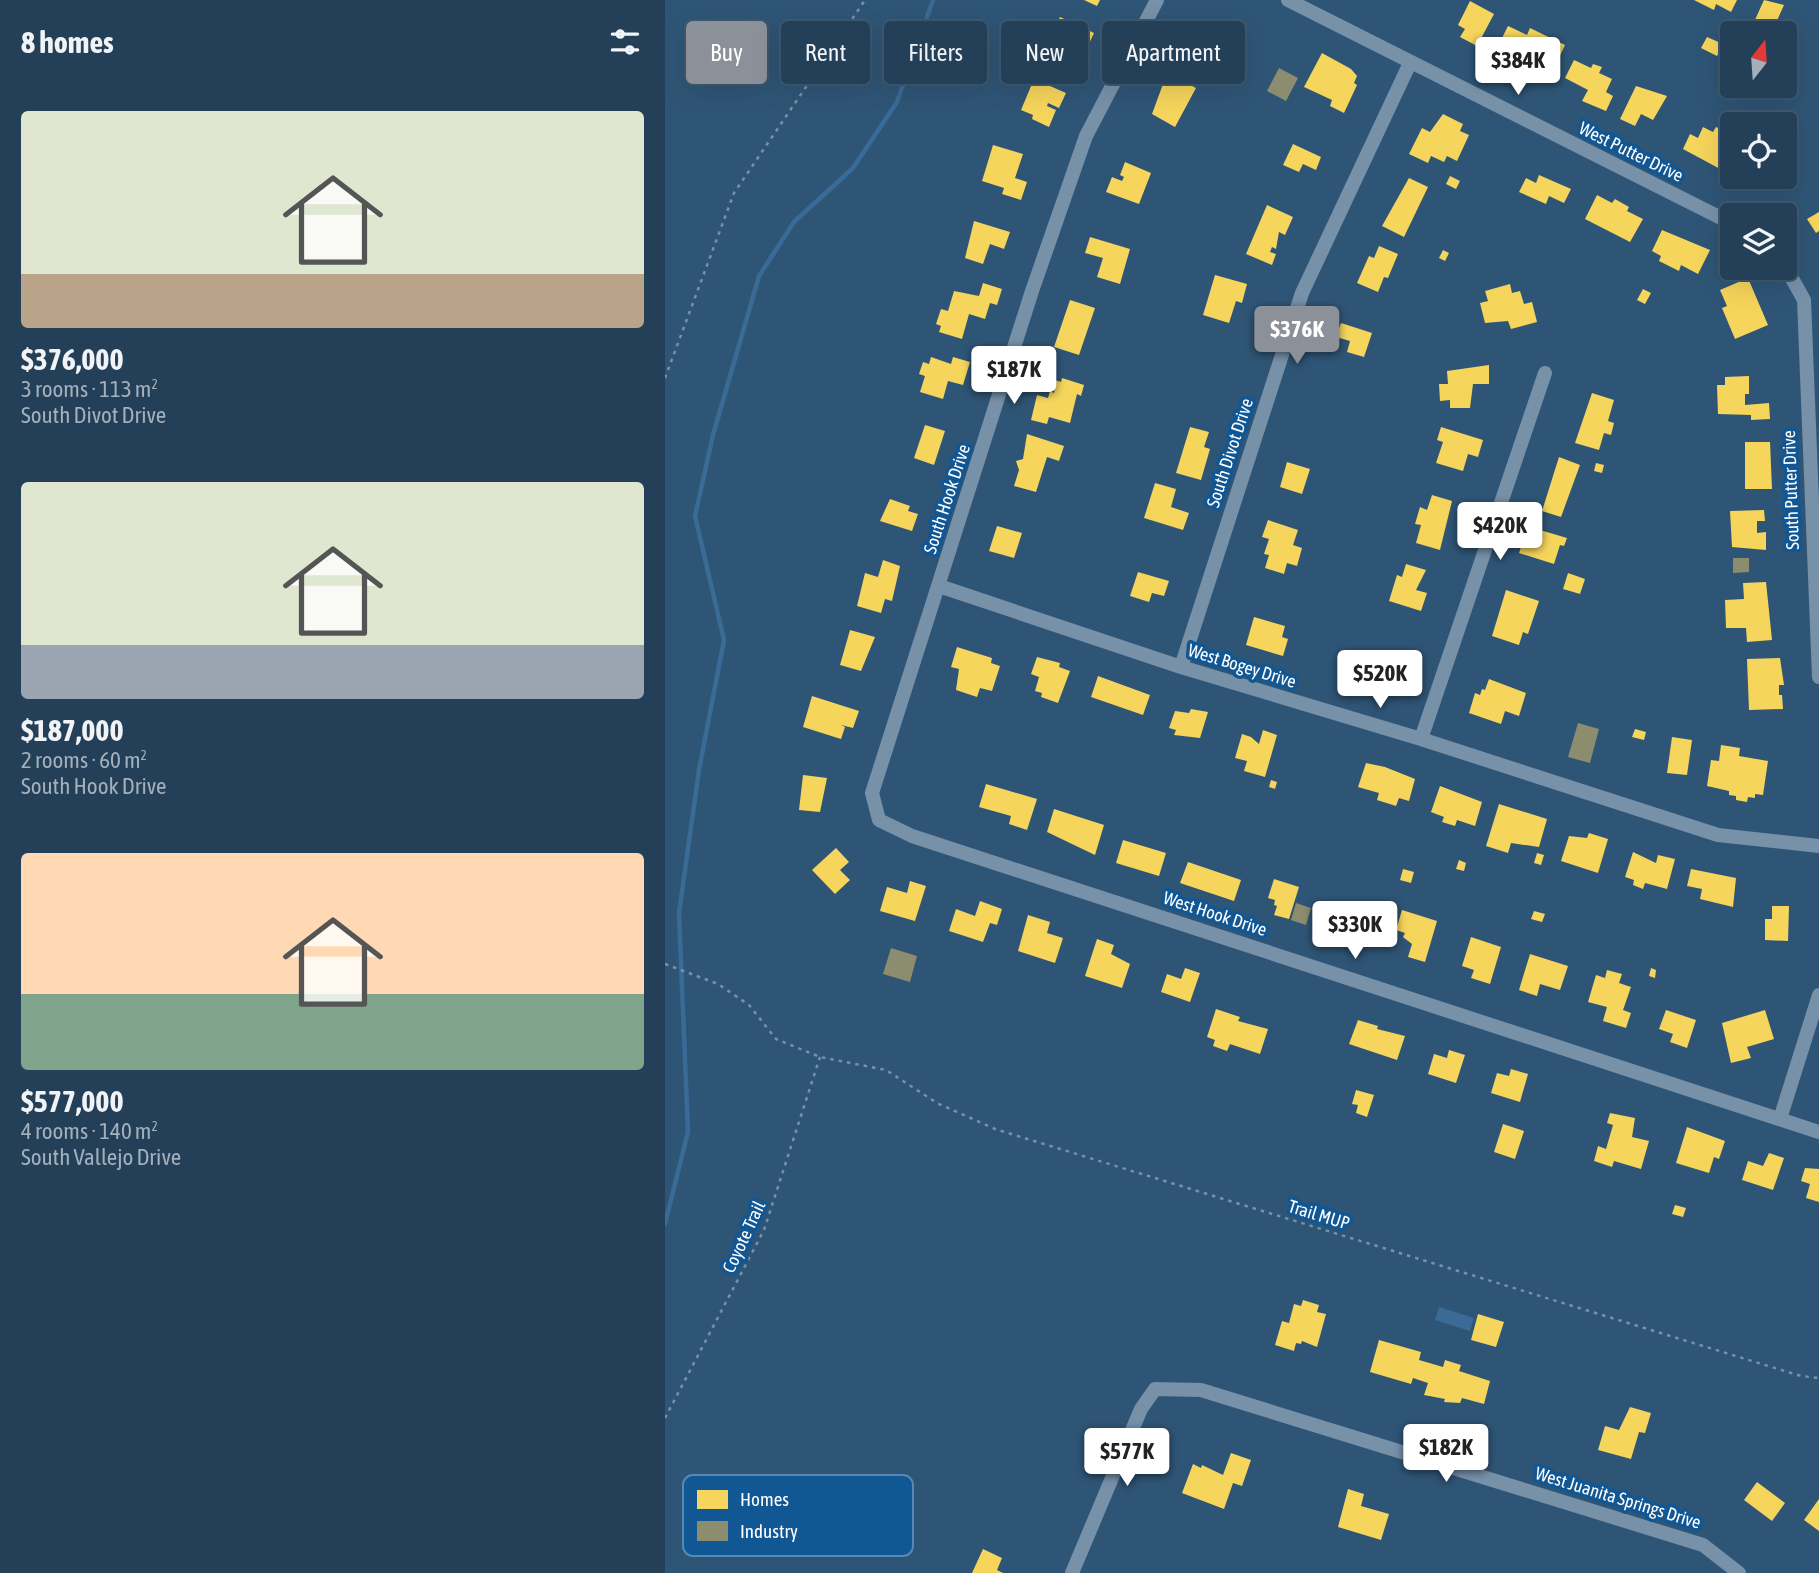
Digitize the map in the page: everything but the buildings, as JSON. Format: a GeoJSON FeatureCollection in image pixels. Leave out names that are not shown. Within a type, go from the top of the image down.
{"type":"FeatureCollection","features":[{"type":"Feature","properties":{"kind":"street","name":"South Hook Drive"},"geometry":{"type":"LineString","coordinates":[[879,820],[871,793],[940,586],[1032,291],[1086,136],[1157,0]]}},
{"type":"Feature","properties":{"kind":"street","name":"West Putter Drive"},"geometry":{"type":"LineString","coordinates":[[1288,0],[1720,218]]}},
{"type":"Feature","properties":{"kind":"street","name":"South Divot Drive"},"geometry":{"type":"LineString","coordinates":[[1181,667],[1302,293],[1410,63]]}},
{"type":"Feature","properties":{"kind":"street","name":"South Putter Drive"},"geometry":{"type":"LineString","coordinates":[[1793,280],[1804,300],[1819,677]]}},
{"type":"Feature","properties":{"kind":"street"},"geometry":{"type":"LineString","coordinates":[[1421,739],[1545,373]]}},
{"type":"Feature","properties":{"kind":"street","name":"West Bogey Drive"},"geometry":{"type":"LineString","coordinates":[[940,586],[1181,667],[1421,739],[1718,835],[1819,846]]}},
{"type":"Feature","properties":{"kind":"street","name":"West Hook Drive"},"geometry":{"type":"LineString","coordinates":[[879,820],[912,836],[1819,1132]]}},
{"type":"Feature","properties":{"kind":"street"},"geometry":{"type":"LineString","coordinates":[[1780,1119],[1819,995]]}},
{"type":"Feature","properties":{"kind":"street","name":"West Juanita Springs Drive"},"geometry":{"type":"LineString","coordinates":[[1072,1573],[1141,1409],[1155,1389],[1201,1390],[1703,1545],[1739,1573]]}},
{"type":"Feature","properties":{"kind":"path"},"geometry":{"type":"LineString","coordinates":[[665,378],[734,193],[865,0]]}},
{"type":"Feature","properties":{"kind":"path","name":"Trail MUP"},"geometry":{"type":"LineString","coordinates":[[665,964],[718,984],[749,1005],[776,1039],[820,1057],[886,1070],[937,1103],[995,1129],[1801,1376],[1819,1378]]}},
{"type":"Feature","properties":{"kind":"path","name":"Coyote Trail"},"geometry":{"type":"LineString","coordinates":[[665,1418],[764,1230],[820,1057]]}},
{"type":"Feature","properties":{"kind":"water"},"geometry":{"type":"Polygon","coordinates":[[[1439,1307],[1474,1318],[1470,1331],[1435,1320],[1439,1307]]]}},
{"type":"Feature","properties":{"kind":"waterway"},"geometry":{"type":"LineString","coordinates":[[665,1224],[688,1132],[679,913],[699,770],[724,640],[695,516],[713,435],[759,276],[794,222],[853,168],[897,102],[933,0]]}}]}
